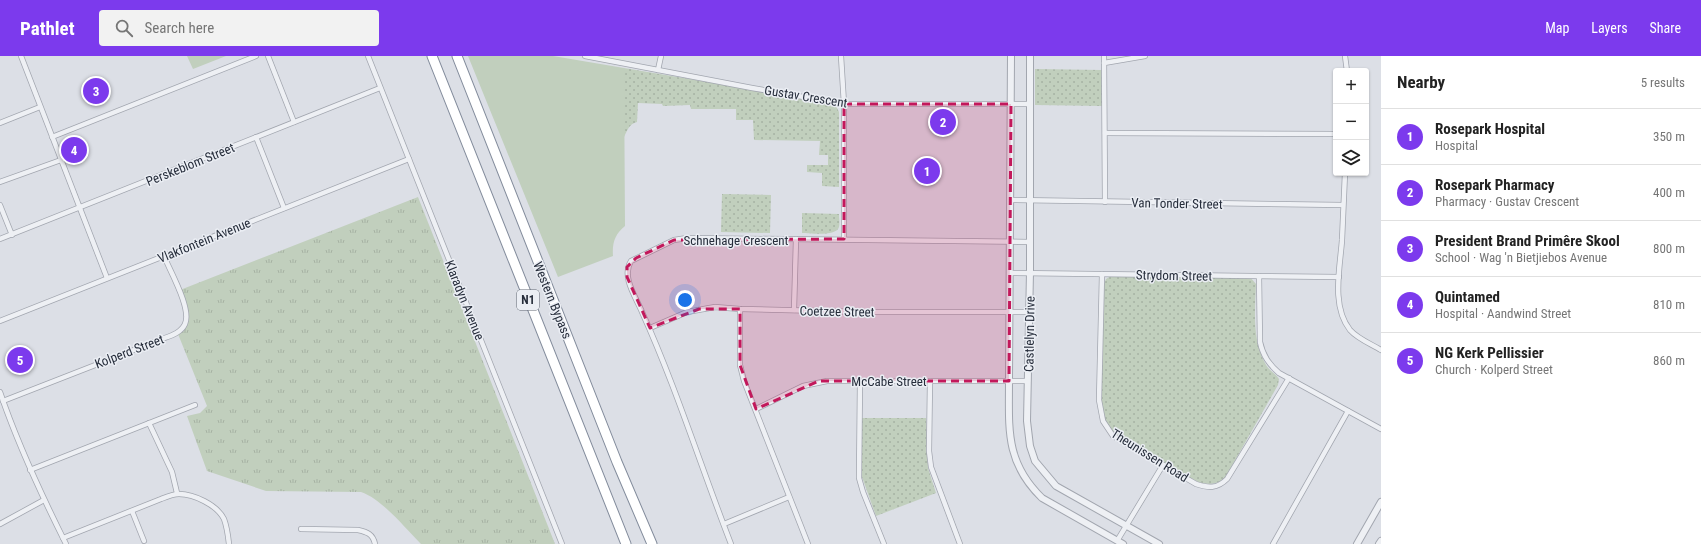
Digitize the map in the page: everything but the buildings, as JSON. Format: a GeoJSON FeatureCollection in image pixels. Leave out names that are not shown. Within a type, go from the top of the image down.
{"type":"FeatureCollection","features":[{"type":"Feature","properties":{"kind":"highway","name":"Western Bypass"},"geometry":{"type":"LineString","coordinates":[[432,56],[626,544]]}},
{"type":"Feature","properties":{"kind":"highway","name":"Western Bypass"},"geometry":{"type":"LineString","coordinates":[[457,56],[617,462],[652,544]]}},
{"type":"Feature","properties":{"kind":"street"},"geometry":{"type":"LineString","coordinates":[[21,56],[108,278]]}},
{"type":"Feature","properties":{"kind":"street"},"geometry":{"type":"LineString","coordinates":[[52,137],[256,56]]}},
{"type":"Feature","properties":{"kind":"street"},"geometry":{"type":"LineString","coordinates":[[268,56],[294,122]]}},
{"type":"Feature","properties":{"kind":"street","name":"Klaradyn Avenue"},"geometry":{"type":"LineString","coordinates":[[368,56],[562,544]]}},
{"type":"Feature","properties":{"kind":"street","name":"Gustav Crescent"},"geometry":{"type":"LineString","coordinates":[[585,56],[844,104],[1030,104]]}},
{"type":"Feature","properties":{"kind":"street"},"geometry":{"type":"LineString","coordinates":[[658,70],[661,56]]}},
{"type":"Feature","properties":{"kind":"street"},"geometry":{"type":"LineString","coordinates":[[841,56],[844,104],[844,240]]}},
{"type":"Feature","properties":{"kind":"street","name":"Castlelyn Drive"},"geometry":{"type":"LineString","coordinates":[[1011,56],[1010,312],[1008,381],[1009,426],[1012,452],[1016,465],[1024,478],[1031,488],[1042,498],[1120,542]]}},
{"type":"Feature","properties":{"kind":"street","name":"Castlelyn Drive"},"geometry":{"type":"LineString","coordinates":[[1030,56],[1030,272],[1027,421],[1030,446],[1035,461],[1056,486],[1159,544]]}},
{"type":"Feature","properties":{"kind":"street"},"geometry":{"type":"LineString","coordinates":[[1104,56],[1105,202]]}},
{"type":"Feature","properties":{"kind":"street"},"geometry":{"type":"LineString","coordinates":[[1104,63],[1145,56]]}},
{"type":"Feature","properties":{"kind":"street"},"geometry":{"type":"LineString","coordinates":[[1345,56],[1347,68]]}},
{"type":"Feature","properties":{"kind":"street","name":"Perskeblom Street"},"geometry":{"type":"LineString","coordinates":[[0,239],[380,88]]}},
{"type":"Feature","properties":{"kind":"street"},"geometry":{"type":"LineString","coordinates":[[0,123],[40,107]]}},
{"type":"Feature","properties":{"kind":"street"},"geometry":{"type":"LineString","coordinates":[[1105,133],[1333,134]]}},
{"type":"Feature","properties":{"kind":"street"},"geometry":{"type":"LineString","coordinates":[[256,137],[284,208]]}},
{"type":"Feature","properties":{"kind":"street","name":"Vlakfontein Avenue"},"geometry":{"type":"LineString","coordinates":[[0,320],[409,159]]}},
{"type":"Feature","properties":{"kind":"street"},"geometry":{"type":"LineString","coordinates":[[0,182],[61,160]]}},
{"type":"Feature","properties":{"kind":"street"},"geometry":{"type":"LineString","coordinates":[[1345,176],[1339,277],[1340,304],[1350,330],[1359,338],[1381,350]]}},
{"type":"Feature","properties":{"kind":"street","name":"Van Tonder Street"},"geometry":{"type":"LineString","coordinates":[[1010,200],[1343,205]]}},
{"type":"Feature","properties":{"kind":"street"},"geometry":{"type":"LineString","coordinates":[[0,205],[12,234]]}},
{"type":"Feature","properties":{"kind":"street","name":"Schnehage Crescent"},"geometry":{"type":"LineString","coordinates":[[731,544],[650,328],[626,273],[627,267],[631,261],[674,240],[687,238],[1030,242]]}},
{"type":"Feature","properties":{"kind":"street"},"geometry":{"type":"LineString","coordinates":[[794,310],[796,239]]}},
{"type":"Feature","properties":{"kind":"street","name":"Kolperd Street"},"geometry":{"type":"LineString","coordinates":[[3,401],[162,339],[180,330],[186,321],[185,305],[164,256]]}},
{"type":"Feature","properties":{"kind":"street","name":"Strydom Street"},"geometry":{"type":"LineString","coordinates":[[1010,273],[1030,272],[1339,277]]}},
{"type":"Feature","properties":{"kind":"street","name":"Theunissen Road"},"geometry":{"type":"LineString","coordinates":[[1102,274],[1099,400],[1101,416],[1113,436],[1196,484],[1206,487],[1214,487],[1222,484],[1227,479],[1289,378]]}},
{"type":"Feature","properties":{"kind":"street"},"geometry":{"type":"LineString","coordinates":[[1259,276],[1260,342],[1262,352],[1269,364],[1279,373],[1381,429]]}},
{"type":"Feature","properties":{"kind":"street","name":"Coetzee Street"},"geometry":{"type":"LineString","coordinates":[[650,328],[698,309],[715,307],[794,310],[1029,312]]}},
{"type":"Feature","properties":{"kind":"street"},"geometry":{"type":"LineString","coordinates":[[740,309],[740,365],[744,381],[808,544]]}},
{"type":"Feature","properties":{"kind":"street"},"geometry":{"type":"LineString","coordinates":[[860,381],[859,478],[863,492],[884,544]]}},
{"type":"Feature","properties":{"kind":"street"},"geometry":{"type":"LineString","coordinates":[[930,381],[929,451],[931,466],[960,544]]}},
{"type":"Feature","properties":{"kind":"street","name":"McCabe Street"},"geometry":{"type":"LineString","coordinates":[[756,409],[815,382],[1028,381]]}},
{"type":"Feature","properties":{"kind":"street"},"geometry":{"type":"LineString","coordinates":[[0,392],[15,436],[66,544]]}},
{"type":"Feature","properties":{"kind":"street"},"geometry":{"type":"LineString","coordinates":[[30,470],[195,405]]}},
{"type":"Feature","properties":{"kind":"street"},"geometry":{"type":"LineString","coordinates":[[1273,544],[1348,411]]}},
{"type":"Feature","properties":{"kind":"street"},"geometry":{"type":"LineString","coordinates":[[149,423],[172,472],[177,493]]}},
{"type":"Feature","properties":{"kind":"street"},"geometry":{"type":"LineString","coordinates":[[1120,542],[1126,526],[1163,465]]}},
{"type":"Feature","properties":{"kind":"street"},"geometry":{"type":"LineString","coordinates":[[63,538],[177,493],[196,498],[216,508],[225,523],[229,544]]}},
{"type":"Feature","properties":{"kind":"street"},"geometry":{"type":"LineString","coordinates":[[724,524],[790,497]]}},
{"type":"Feature","properties":{"kind":"street"},"geometry":{"type":"LineString","coordinates":[[0,524],[44,500]]}},
{"type":"Feature","properties":{"kind":"street"},"geometry":{"type":"LineString","coordinates":[[1357,544],[1380,506]]}},
{"type":"Feature","properties":{"kind":"street"},"geometry":{"type":"LineString","coordinates":[[132,511],[144,541]]}},
{"type":"Feature","properties":{"kind":"street"},"geometry":{"type":"LineString","coordinates":[[301,529],[366,531],[372,536],[375,544]]}},
{"type":"Feature","properties":{"kind":"highlighted area"},"geometry":{"type":"Polygon","coordinates":[[[844,104],[1011,104],[1009,381],[819,381],[756,409],[740,365],[740,309],[699,309],[650,328],[627,277],[627,267],[636,258],[674,240],[844,239],[844,104]]]}},
{"type":"Feature","properties":{"kind":"green space"},"geometry":{"type":"Polygon","coordinates":[[[187,56],[226,56],[193,69],[187,56]]]}},
{"type":"Feature","properties":{"kind":"green space"},"geometry":{"type":"Polygon","coordinates":[[[468,56],[553,56],[624,68],[625,226],[615,239],[613,256],[558,277],[468,56]]]}},
{"type":"Feature","properties":{"kind":"green space"},"geometry":{"type":"Polygon","coordinates":[[[624,68],[832,103],[836,106],[839,112],[839,187],[822,186],[822,173],[807,172],[807,165],[828,165],[828,155],[819,155],[820,141],[754,140],[753,120],[736,120],[736,109],[691,109],[690,105],[663,106],[662,104],[638,103],[637,122],[630,126],[624,137],[624,68]]]}},
{"type":"Feature","properties":{"kind":"green space"},"geometry":{"type":"Polygon","coordinates":[[[1035,69],[1102,70],[1102,106],[1035,105],[1035,69]]]}},
{"type":"Feature","properties":{"kind":"green space"},"geometry":{"type":"Polygon","coordinates":[[[722,194],[771,195],[770,233],[721,232],[722,194]]]}},
{"type":"Feature","properties":{"kind":"green space"},"geometry":{"type":"Polygon","coordinates":[[[418,197],[555,544],[421,544],[385,507],[361,492],[266,491],[207,471],[187,416],[200,413],[207,406],[178,334],[187,323],[180,290],[418,197]]]}},
{"type":"Feature","properties":{"kind":"green space"},"geometry":{"type":"Polygon","coordinates":[[[802,213],[839,214],[839,227],[837,230],[828,233],[802,233],[802,213]]]}},
{"type":"Feature","properties":{"kind":"green space"},"geometry":{"type":"Polygon","coordinates":[[[1111,276],[1250,277],[1256,284],[1255,324],[1258,344],[1266,365],[1279,379],[1278,385],[1225,478],[1219,482],[1206,484],[1198,482],[1113,434],[1106,425],[1101,399],[1104,284],[1106,279],[1111,276]]]}},
{"type":"Feature","properties":{"kind":"green space"},"geometry":{"type":"Polygon","coordinates":[[[862,418],[926,418],[928,468],[936,493],[876,516],[862,477],[860,463],[862,418]]]}},
{"type":"Feature","properties":{"kind":"place","name":"President Brand Primêre Skool"},"geometry":{"type":"Point","coordinates":[96,91]}},
{"type":"Feature","properties":{"kind":"place","name":"Rosepark Pharmacy"},"geometry":{"type":"Point","coordinates":[943,122]}},
{"type":"Feature","properties":{"kind":"place","name":"Quintamed"},"geometry":{"type":"Point","coordinates":[74,150]}},
{"type":"Feature","properties":{"kind":"place","name":"Rosepark Hospital"},"geometry":{"type":"Point","coordinates":[927,171]}},
{"type":"Feature","properties":{"kind":"place","name":"NG Kerk Pellissier"},"geometry":{"type":"Point","coordinates":[20,360]}}]}
